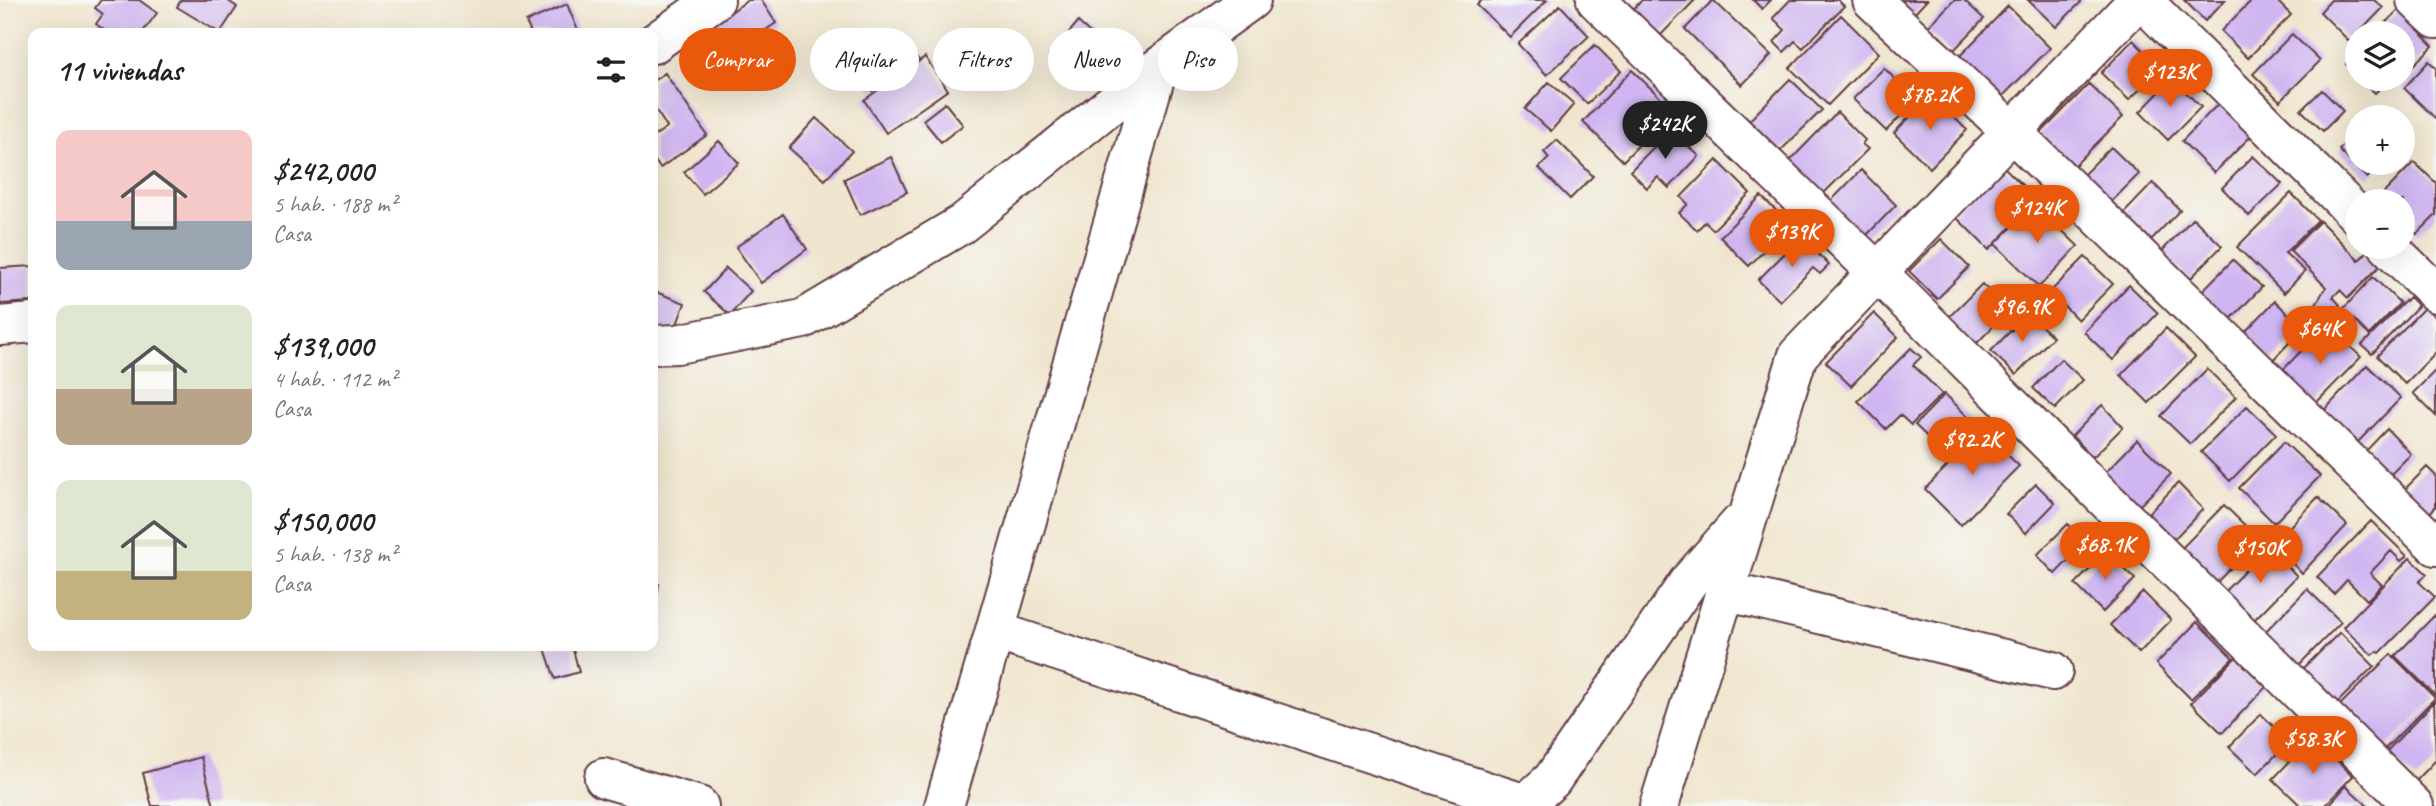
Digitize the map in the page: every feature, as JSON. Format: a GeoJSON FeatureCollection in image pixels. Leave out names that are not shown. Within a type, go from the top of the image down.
{"type":"FeatureCollection","features":[{"type":"Feature","properties":{"kind":"street"},"geometry":{"type":"LineString","coordinates":[[658,40],[715,0]]}},
{"type":"Feature","properties":{"kind":"street"},"geometry":{"type":"LineString","coordinates":[[1213,28],[1251,0]]}},
{"type":"Feature","properties":{"kind":"street"},"geometry":{"type":"LineString","coordinates":[[1597,0],[1877,272],[2414,806]]}},
{"type":"Feature","properties":{"kind":"street"},"geometry":{"type":"LineString","coordinates":[[1871,0],[2012,132],[2436,545]]}},
{"type":"Feature","properties":{"kind":"street"},"geometry":{"type":"LineString","coordinates":[[1659,806],[1798,355],[2140,0],[2345,203]]}},
{"type":"Feature","properties":{"kind":"street"},"geometry":{"type":"LineString","coordinates":[[2416,0],[2436,19]]}},
{"type":"Feature","properties":{"kind":"street"},"geometry":{"type":"LineString","coordinates":[[658,345],[677,344],[803,319],[962,224],[1158,68]]}},
{"type":"Feature","properties":{"kind":"street"},"geometry":{"type":"LineString","coordinates":[[944,806],[1158,68]]}},
{"type":"Feature","properties":{"kind":"street"},"geometry":{"type":"LineString","coordinates":[[2401,259],[2436,293]]}},
{"type":"Feature","properties":{"kind":"street"},"geometry":{"type":"LineString","coordinates":[[0,326],[28,323]]}},
{"type":"Feature","properties":{"kind":"street"},"geometry":{"type":"LineString","coordinates":[[995,631],[1527,805],[1552,780],[1689,581],[1750,512]]}},
{"type":"Feature","properties":{"kind":"street"},"geometry":{"type":"LineString","coordinates":[[1725,591],[2053,671]]}},
{"type":"Feature","properties":{"kind":"street"},"geometry":{"type":"LineString","coordinates":[[604,778],[699,806]]}},
{"type":"Feature","properties":{"kind":"building"},"geometry":{"type":"Polygon","coordinates":[[[101,0],[139,0],[157,13],[146,28],[101,28],[96,24],[103,14],[95,8],[101,0]]]}},
{"type":"Feature","properties":{"kind":"building"},"geometry":{"type":"Polygon","coordinates":[[[181,0],[227,0],[237,7],[223,28],[212,28],[177,7],[181,0]]]}},
{"type":"Feature","properties":{"kind":"building"},"geometry":{"type":"Polygon","coordinates":[[[748,0],[761,0],[776,23],[769,28],[709,28],[748,0]]]}},
{"type":"Feature","properties":{"kind":"building"},"geometry":{"type":"Polygon","coordinates":[[[1482,0],[1547,0],[1510,37],[1477,5],[1482,0]]]}},
{"type":"Feature","properties":{"kind":"building"},"geometry":{"type":"Polygon","coordinates":[[[1642,0],[1695,0],[1654,42],[1627,16],[1642,0]]]}},
{"type":"Feature","properties":{"kind":"building"},"geometry":{"type":"Polygon","coordinates":[[[1713,0],[1771,55],[1742,85],[1685,29],[1713,0]]]}},
{"type":"Feature","properties":{"kind":"building"},"geometry":{"type":"Polygon","coordinates":[[[1753,0],[1771,0],[1762,9],[1753,0]]]}},
{"type":"Feature","properties":{"kind":"building"},"geometry":{"type":"Polygon","coordinates":[[[1790,0],[1838,0],[1844,6],[1803,48],[1795,41],[1784,52],[1774,42],[1785,30],[1773,18],[1790,0]]]}},
{"type":"Feature","properties":{"kind":"building"},"geometry":{"type":"Polygon","coordinates":[[[1900,0],[1927,0],[1914,14],[1900,0]]]}},
{"type":"Feature","properties":{"kind":"building"},"geometry":{"type":"Polygon","coordinates":[[[1954,0],[1964,0],[1984,19],[1951,53],[1926,29],[1954,0]]]}},
{"type":"Feature","properties":{"kind":"building"},"geometry":{"type":"Polygon","coordinates":[[[2028,0],[2083,0],[2056,27],[2028,0]]]}},
{"type":"Feature","properties":{"kind":"building"},"geometry":{"type":"Polygon","coordinates":[[[2184,0],[2225,0],[2205,21],[2184,0]]]}},
{"type":"Feature","properties":{"kind":"building"},"geometry":{"type":"Polygon","coordinates":[[[2252,0],[2276,0],[2291,15],[2248,58],[2221,31],[2252,0]]]}},
{"type":"Feature","properties":{"kind":"building"},"geometry":{"type":"Polygon","coordinates":[[[2331,0],[2374,0],[2383,8],[2370,21],[2345,21],[2345,37],[2320,12],[2331,0]]]}},
{"type":"Feature","properties":{"kind":"building"},"geometry":{"type":"Polygon","coordinates":[[[567,4],[577,28],[529,28],[526,22],[567,4]]]}},
{"type":"Feature","properties":{"kind":"building"},"geometry":{"type":"Polygon","coordinates":[[[2404,4],[2429,28],[2422,35],[2433,46],[2415,63],[2415,21],[2388,21],[2404,4]]]}},
{"type":"Feature","properties":{"kind":"building"},"geometry":{"type":"Polygon","coordinates":[[[1560,5],[1589,36],[1547,75],[1518,44],[1560,5]]]}},
{"type":"Feature","properties":{"kind":"building"},"geometry":{"type":"Polygon","coordinates":[[[2008,6],[2050,48],[1997,102],[1955,61],[2008,6]]]}},
{"type":"Feature","properties":{"kind":"building"},"geometry":{"type":"Polygon","coordinates":[[[1841,15],[1879,53],[1828,105],[1790,68],[1841,15]]]}},
{"type":"Feature","properties":{"kind":"building"},"geometry":{"type":"Polygon","coordinates":[[[1078,22],[1085,28],[1073,28],[1078,22]]]}},
{"type":"Feature","properties":{"kind":"building"},"geometry":{"type":"Polygon","coordinates":[[[2292,34],[2320,61],[2280,101],[2253,74],[2292,34]]]}},
{"type":"Feature","properties":{"kind":"building"},"geometry":{"type":"Polygon","coordinates":[[[2133,40],[2161,68],[2129,100],[2101,73],[2133,40]]]}},
{"type":"Feature","properties":{"kind":"building"},"geometry":{"type":"Polygon","coordinates":[[[1595,45],[1621,71],[1587,104],[1561,78],[1595,45]]]}},
{"type":"Feature","properties":{"kind":"building"},"geometry":{"type":"Polygon","coordinates":[[[925,57],[933,68],[933,91],[947,91],[886,133],[864,100],[877,91],[919,91],[919,61],[925,57]]]}},
{"type":"Feature","properties":{"kind":"building"},"geometry":{"type":"Polygon","coordinates":[[[2429,61],[2436,68],[2436,119],[2407,91],[2415,91],[2415,76],[2429,61]]]}},
{"type":"Feature","properties":{"kind":"building"},"geometry":{"type":"Polygon","coordinates":[[[1884,68],[1916,100],[1886,131],[1853,99],[1884,68]]]}},
{"type":"Feature","properties":{"kind":"building"},"geometry":{"type":"Polygon","coordinates":[[[1632,70],[1673,110],[1623,161],[1583,122],[1632,70]]]}},
{"type":"Feature","properties":{"kind":"building"},"geometry":{"type":"Polygon","coordinates":[[[665,73],[707,135],[660,168],[658,133],[667,127],[658,114],[658,78],[665,73]]]}},
{"type":"Feature","properties":{"kind":"building"},"geometry":{"type":"Polygon","coordinates":[[[1790,79],[1822,110],[1774,157],[1743,127],[1790,79]]]}},
{"type":"Feature","properties":{"kind":"building"},"geometry":{"type":"Polygon","coordinates":[[[2172,79],[2201,107],[2168,140],[2140,112],[2172,79]]]}},
{"type":"Feature","properties":{"kind":"building"},"geometry":{"type":"Polygon","coordinates":[[[1549,82],[1574,104],[1551,131],[1525,109],[1549,82]]]}},
{"type":"Feature","properties":{"kind":"building"},"geometry":{"type":"Polygon","coordinates":[[[2089,84],[2123,117],[2073,167],[2040,134],[2089,84]]]}},
{"type":"Feature","properties":{"kind":"building"},"geometry":{"type":"Polygon","coordinates":[[[2322,90],[2343,111],[2323,131],[2301,110],[2322,90]]]}},
{"type":"Feature","properties":{"kind":"building"},"geometry":{"type":"Polygon","coordinates":[[[1931,95],[1967,130],[1930,168],[1894,133],[1931,95]]]}},
{"type":"Feature","properties":{"kind":"building"},"geometry":{"type":"Polygon","coordinates":[[[2220,102],[2253,134],[2214,173],[2182,141],[2220,102]]]}},
{"type":"Feature","properties":{"kind":"building"},"geometry":{"type":"Polygon","coordinates":[[[945,103],[963,125],[941,142],[923,120],[945,103]]]}},
{"type":"Feature","properties":{"kind":"building"},"geometry":{"type":"Polygon","coordinates":[[[1837,112],[1865,140],[1862,144],[1868,149],[1816,201],[1783,168],[1837,112]]]}},
{"type":"Feature","properties":{"kind":"building"},"geometry":{"type":"Polygon","coordinates":[[[816,118],[852,151],[825,180],[789,148],[816,118]]]}},
{"type":"Feature","properties":{"kind":"building"},"geometry":{"type":"Polygon","coordinates":[[[1671,130],[1699,156],[1669,188],[1658,177],[1647,188],[1630,171],[1671,130]]]}},
{"type":"Feature","properties":{"kind":"building"},"geometry":{"type":"Polygon","coordinates":[[[1557,140],[1593,176],[1570,199],[1539,168],[1549,158],[1544,152],[1557,140]]]}},
{"type":"Feature","properties":{"kind":"building"},"geometry":{"type":"Polygon","coordinates":[[[719,141],[739,163],[703,194],[684,172],[719,141]]]}},
{"type":"Feature","properties":{"kind":"building"},"geometry":{"type":"Polygon","coordinates":[[[2345,144],[2345,156],[2339,150],[2345,144]]]}},
{"type":"Feature","properties":{"kind":"building"},"geometry":{"type":"Polygon","coordinates":[[[2111,147],[2139,174],[2110,203],[2082,176],[2111,147]]]}},
{"type":"Feature","properties":{"kind":"building"},"geometry":{"type":"Polygon","coordinates":[[[2253,156],[2282,184],[2249,216],[2222,188],[2253,156]]]}},
{"type":"Feature","properties":{"kind":"building"},"geometry":{"type":"Polygon","coordinates":[[[891,157],[907,192],[860,215],[844,179],[891,157]]]}},
{"type":"Feature","properties":{"kind":"building"},"geometry":{"type":"Polygon","coordinates":[[[1717,160],[1750,193],[1713,230],[1705,222],[1697,230],[1679,213],[1688,204],[1681,197],[1717,160]]]}},
{"type":"Feature","properties":{"kind":"building"},"geometry":{"type":"Polygon","coordinates":[[[2415,163],[2436,183],[2436,215],[2417,234],[2415,189],[2388,189],[2401,175],[2415,175],[2415,163]]]}},
{"type":"Feature","properties":{"kind":"building"},"geometry":{"type":"Polygon","coordinates":[[[2002,165],[2037,200],[1989,250],[1953,214],[2002,165]]]}},
{"type":"Feature","properties":{"kind":"building"},"geometry":{"type":"Polygon","coordinates":[[[1861,170],[1896,205],[1861,241],[1826,206],[1861,170]]]}},
{"type":"Feature","properties":{"kind":"building"},"geometry":{"type":"Polygon","coordinates":[[[2153,183],[2180,210],[2151,240],[2142,231],[2137,237],[2127,227],[2132,222],[2124,213],[2153,183]]]}},
{"type":"Feature","properties":{"kind":"building"},"geometry":{"type":"Polygon","coordinates":[[[2291,193],[2318,220],[2285,253],[2305,271],[2284,293],[2237,247],[2291,193]]]}},
{"type":"Feature","properties":{"kind":"building"},"geometry":{"type":"Polygon","coordinates":[[[1761,196],[1790,224],[1749,266],[1720,237],[1761,196]]]}},
{"type":"Feature","properties":{"kind":"building"},"geometry":{"type":"Polygon","coordinates":[[[2035,204],[2078,246],[2039,287],[1995,244],[2035,204]]]}},
{"type":"Feature","properties":{"kind":"building"},"geometry":{"type":"Polygon","coordinates":[[[783,214],[807,249],[761,283],[736,247],[783,214]]]}},
{"type":"Feature","properties":{"kind":"building"},"geometry":{"type":"Polygon","coordinates":[[[2193,218],[2222,246],[2190,279],[2162,251],[2193,218]]]}},
{"type":"Feature","properties":{"kind":"building"},"geometry":{"type":"Polygon","coordinates":[[[2320,221],[2345,246],[2345,259],[2375,259],[2381,265],[2348,298],[2340,290],[2333,297],[2340,305],[2322,323],[2311,312],[2326,287],[2290,251],[2320,221]]]}},
{"type":"Feature","properties":{"kind":"building"},"geometry":{"type":"Polygon","coordinates":[[[1801,237],[1829,265],[1820,274],[1813,268],[1780,301],[1758,280],[1801,237]]]}},
{"type":"Feature","properties":{"kind":"building"},"geometry":{"type":"Polygon","coordinates":[[[1941,239],[1969,267],[1937,299],[1909,271],[1941,239]]]}},
{"type":"Feature","properties":{"kind":"building"},"geometry":{"type":"Polygon","coordinates":[[[2085,257],[2113,284],[2078,320],[2050,292],[2085,257]]]}},
{"type":"Feature","properties":{"kind":"building"},"geometry":{"type":"Polygon","coordinates":[[[2233,260],[2262,287],[2230,320],[2201,292],[2233,260]]]}},
{"type":"Feature","properties":{"kind":"building"},"geometry":{"type":"Polygon","coordinates":[[[28,266],[28,302],[0,304],[0,268],[28,266]]]}},
{"type":"Feature","properties":{"kind":"building"},"geometry":{"type":"Polygon","coordinates":[[[726,268],[751,291],[730,315],[704,292],[726,268]]]}},
{"type":"Feature","properties":{"kind":"building"},"geometry":{"type":"Polygon","coordinates":[[[2373,277],[2400,303],[2369,335],[2343,309],[2373,277]]]}},
{"type":"Feature","properties":{"kind":"building"},"geometry":{"type":"Polygon","coordinates":[[[1982,284],[2009,310],[1974,346],[1946,320],[1982,284]]]}},
{"type":"Feature","properties":{"kind":"building"},"geometry":{"type":"Polygon","coordinates":[[[2129,285],[2158,313],[2113,360],[2084,332],[2129,285]]]}},
{"type":"Feature","properties":{"kind":"building"},"geometry":{"type":"Polygon","coordinates":[[[658,293],[685,303],[674,332],[658,327],[658,293]]]}},
{"type":"Feature","properties":{"kind":"building"},"geometry":{"type":"Polygon","coordinates":[[[2409,297],[2418,306],[2372,354],[2362,345],[2409,297]]]}},
{"type":"Feature","properties":{"kind":"building"},"geometry":{"type":"Polygon","coordinates":[[[2275,301],[2303,328],[2271,362],[2243,334],[2275,301]]]}},
{"type":"Feature","properties":{"kind":"building"},"geometry":{"type":"Polygon","coordinates":[[[2425,307],[2436,318],[2436,352],[2405,384],[2377,356],[2425,307]]]}},
{"type":"Feature","properties":{"kind":"building"},"geometry":{"type":"Polygon","coordinates":[[[1874,313],[1898,337],[1851,386],[1826,362],[1874,313]]]}},
{"type":"Feature","properties":{"kind":"building"},"geometry":{"type":"Polygon","coordinates":[[[2028,313],[2053,337],[2016,375],[1991,351],[2028,313]]]}},
{"type":"Feature","properties":{"kind":"building"},"geometry":{"type":"Polygon","coordinates":[[[2327,324],[2361,357],[2312,407],[2278,375],[2327,324]]]}},
{"type":"Feature","properties":{"kind":"building"},"geometry":{"type":"Polygon","coordinates":[[[2166,328],[2195,357],[2149,403],[2121,375],[2166,328]]]}},
{"type":"Feature","properties":{"kind":"building"},"geometry":{"type":"Polygon","coordinates":[[[1911,348],[1921,357],[1913,365],[1942,394],[1911,425],[1900,415],[1886,429],[1858,401],[1911,348]]]}},
{"type":"Feature","properties":{"kind":"building"},"geometry":{"type":"Polygon","coordinates":[[[2061,359],[2083,380],[2055,409],[2033,388],[2061,359]]]}},
{"type":"Feature","properties":{"kind":"building"},"geometry":{"type":"Polygon","coordinates":[[[2367,365],[2401,398],[2352,448],[2319,416],[2367,365]]]}},
{"type":"Feature","properties":{"kind":"building"},"geometry":{"type":"Polygon","coordinates":[[[2207,369],[2236,397],[2190,444],[2161,416],[2207,369]]]}},
{"type":"Feature","properties":{"kind":"building"},"geometry":{"type":"Polygon","coordinates":[[[2436,370],[2436,416],[2413,393],[2436,370]]]}},
{"type":"Feature","properties":{"kind":"building"},"geometry":{"type":"Polygon","coordinates":[[[1945,394],[1972,421],[1942,451],[1915,425],[1945,394]]]}},
{"type":"Feature","properties":{"kind":"building"},"geometry":{"type":"Polygon","coordinates":[[[2102,405],[2123,427],[2093,457],[2072,436],[2102,405]]]}},
{"type":"Feature","properties":{"kind":"building"},"geometry":{"type":"Polygon","coordinates":[[[2247,406],[2276,434],[2230,481],[2201,452],[2247,406]]]}},
{"type":"Feature","properties":{"kind":"building"},"geometry":{"type":"Polygon","coordinates":[[[2387,429],[2411,454],[2387,478],[2363,454],[2387,429]]]}},
{"type":"Feature","properties":{"kind":"building"},"geometry":{"type":"Polygon","coordinates":[[[1982,430],[2019,466],[1961,525],[1925,489],[1982,430]]]}},
{"type":"Feature","properties":{"kind":"building"},"geometry":{"type":"Polygon","coordinates":[[[2137,440],[2171,474],[2138,507],[2104,474],[2137,440]]]}},
{"type":"Feature","properties":{"kind":"building"},"geometry":{"type":"Polygon","coordinates":[[[2284,442],[2320,476],[2274,523],[2239,488],[2284,442]]]}},
{"type":"Feature","properties":{"kind":"building"},"geometry":{"type":"Polygon","coordinates":[[[2427,467],[2436,476],[2436,506],[2428,515],[2403,491],[2427,467]]]}},
{"type":"Feature","properties":{"kind":"building"},"geometry":{"type":"Polygon","coordinates":[[[2178,483],[2203,509],[2174,539],[2148,514],[2178,483]]]}},
{"type":"Feature","properties":{"kind":"building"},"geometry":{"type":"Polygon","coordinates":[[[2036,484],[2055,503],[2026,533],[2006,514],[2036,484]]]}},
{"type":"Feature","properties":{"kind":"building"},"geometry":{"type":"Polygon","coordinates":[[[2318,497],[2347,525],[2302,573],[2273,544],[2318,497]]]}},
{"type":"Feature","properties":{"kind":"building"},"geometry":{"type":"Polygon","coordinates":[[[2224,505],[2259,539],[2214,585],[2179,551],[2224,505]]]}},
{"type":"Feature","properties":{"kind":"building"},"geometry":{"type":"Polygon","coordinates":[[[2371,521],[2407,556],[2401,561],[2391,551],[2370,573],[2382,585],[2367,600],[2347,580],[2334,594],[2317,577],[2371,521]]]}},
{"type":"Feature","properties":{"kind":"building"},"geometry":{"type":"Polygon","coordinates":[[[2068,524],[2086,542],[2055,574],[2037,555],[2068,524]]]}},
{"type":"Feature","properties":{"kind":"building"},"geometry":{"type":"Polygon","coordinates":[[[2268,547],[2297,576],[2252,622],[2222,594],[2268,547]]]}},
{"type":"Feature","properties":{"kind":"building"},"geometry":{"type":"Polygon","coordinates":[[[2107,552],[2135,579],[2103,612],[2075,584],[2107,552]]]}},
{"type":"Feature","properties":{"kind":"building"},"geometry":{"type":"Polygon","coordinates":[[[2410,558],[2427,574],[2419,582],[2435,597],[2380,653],[2377,651],[2372,655],[2343,627],[2410,558]]]}},
{"type":"Feature","properties":{"kind":"building"},"geometry":{"type":"Polygon","coordinates":[[[2307,589],[2341,622],[2292,672],[2258,639],[2307,589]]]}},
{"type":"Feature","properties":{"kind":"building"},"geometry":{"type":"Polygon","coordinates":[[[2143,592],[2171,620],[2139,653],[2110,625],[2143,592]]]}},
{"type":"Feature","properties":{"kind":"building"},"geometry":{"type":"Polygon","coordinates":[[[2436,614],[2436,696],[2395,656],[2436,614]]]}},
{"type":"Feature","properties":{"kind":"building"},"geometry":{"type":"Polygon","coordinates":[[[2197,622],[2233,658],[2191,699],[2156,664],[2197,622]]]}},
{"type":"Feature","properties":{"kind":"building"},"geometry":{"type":"Polygon","coordinates":[[[2340,632],[2374,666],[2331,709],[2297,675],[2340,632]]]}},
{"type":"Feature","properties":{"kind":"building"},"geometry":{"type":"Polygon","coordinates":[[[546,651],[573,651],[579,672],[555,679],[546,651]]]}},
{"type":"Feature","properties":{"kind":"building"},"geometry":{"type":"Polygon","coordinates":[[[2391,654],[2435,698],[2382,752],[2337,708],[2391,654]]]}},
{"type":"Feature","properties":{"kind":"building"},"geometry":{"type":"Polygon","coordinates":[[[2236,657],[2266,687],[2222,733],[2191,703],[2236,657]]]}},
{"type":"Feature","properties":{"kind":"building"},"geometry":{"type":"Polygon","coordinates":[[[2434,702],[2436,760],[2416,781],[2386,752],[2434,702]]]}},
{"type":"Feature","properties":{"kind":"building"},"geometry":{"type":"Polygon","coordinates":[[[2261,714],[2289,742],[2257,774],[2229,747],[2261,714]]]}},
{"type":"Feature","properties":{"kind":"building"},"geometry":{"type":"Polygon","coordinates":[[[2313,737],[2353,776],[2324,806],[2301,806],[2273,779],[2313,737]]]}},
{"type":"Feature","properties":{"kind":"building"},"geometry":{"type":"Polygon","coordinates":[[[201,757],[214,806],[152,806],[143,773],[201,757]]]}},
{"type":"Feature","properties":{"kind":"building"},"geometry":{"type":"Polygon","coordinates":[[[2346,786],[2368,806],[2328,806],[2346,786]]]}}]}
